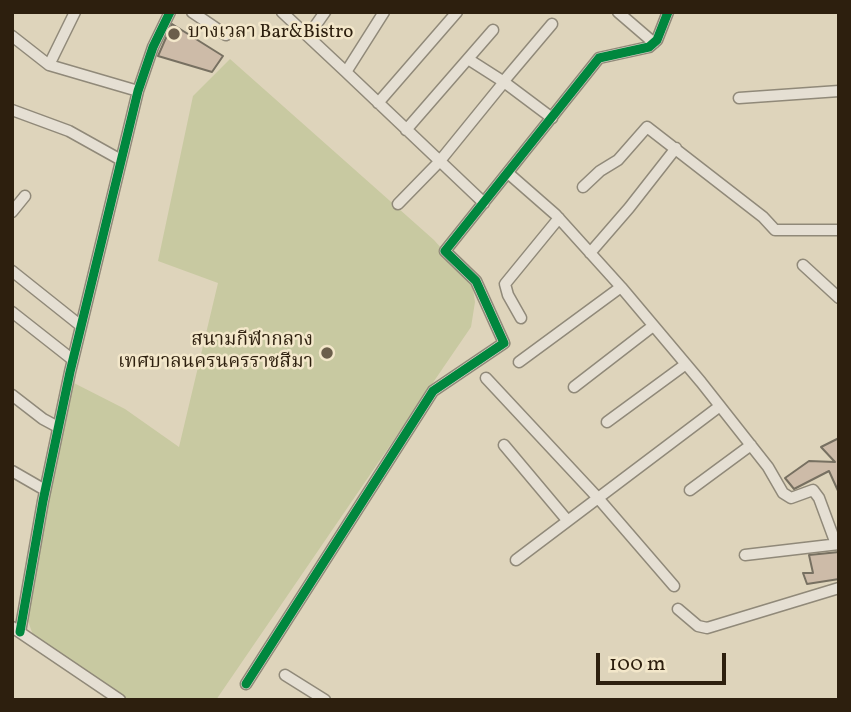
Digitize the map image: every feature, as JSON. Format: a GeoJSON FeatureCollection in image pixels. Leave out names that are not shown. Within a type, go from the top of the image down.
{"type":"FeatureCollection","features":[{"type":"Feature","properties":{"kind":"street"},"geometry":{"type":"LineString","coordinates":[[49,65],[75,12]]}},
{"type":"Feature","properties":{"kind":"street"},"geometry":{"type":"LineString","coordinates":[[120,700],[16,629],[73,360],[138,91],[153,47],[170,12]]}},
{"type":"Feature","properties":{"kind":"street"},"geometry":{"type":"LineString","coordinates":[[192,12],[226,35]]}},
{"type":"Feature","properties":{"kind":"street"},"geometry":{"type":"LineString","coordinates":[[282,12],[484,203]]}},
{"type":"Feature","properties":{"kind":"street"},"geometry":{"type":"LineString","coordinates":[[308,36],[325,12]]}},
{"type":"Feature","properties":{"kind":"street"},"geometry":{"type":"LineString","coordinates":[[346,72],[384,12]]}},
{"type":"Feature","properties":{"kind":"street"},"geometry":{"type":"LineString","coordinates":[[378,103],[457,12]]}},
{"type":"Feature","properties":{"kind":"street"},"geometry":{"type":"LineString","coordinates":[[618,12],[654,43]]}},
{"type":"Feature","properties":{"kind":"street"},"geometry":{"type":"LineString","coordinates":[[246,684],[433,391],[504,343],[476,281],[445,251],[599,58],[649,47],[654,43],[668,12]]}},
{"type":"Feature","properties":{"kind":"street"},"geometry":{"type":"LineString","coordinates":[[398,204],[439,162],[552,24]]}},
{"type":"Feature","properties":{"kind":"street"},"geometry":{"type":"LineString","coordinates":[[406,130],[492,30]]}},
{"type":"Feature","properties":{"kind":"street"},"geometry":{"type":"LineString","coordinates":[[12,36],[49,65],[138,91]]}},
{"type":"Feature","properties":{"kind":"street"},"geometry":{"type":"LineString","coordinates":[[468,59],[552,118]]}},
{"type":"Feature","properties":{"kind":"street"},"geometry":{"type":"LineString","coordinates":[[739,98],[839,91]]}},
{"type":"Feature","properties":{"kind":"street"},"geometry":{"type":"LineString","coordinates":[[12,110],[69,131],[121,160]]}},
{"type":"Feature","properties":{"kind":"street"},"geometry":{"type":"LineString","coordinates":[[583,187],[600,171],[618,160],[647,127],[763,217],[775,230],[839,230]]}},
{"type":"Feature","properties":{"kind":"street"},"geometry":{"type":"LineString","coordinates":[[590,253],[676,148]]}},
{"type":"Feature","properties":{"kind":"street"},"geometry":{"type":"LineString","coordinates":[[508,173],[559,218],[621,287],[720,405],[768,467],[783,493],[790,498],[813,490],[819,498],[837,544],[745,555]]}},
{"type":"Feature","properties":{"kind":"street"},"geometry":{"type":"LineString","coordinates":[[12,212],[25,196]]}},
{"type":"Feature","properties":{"kind":"street"},"geometry":{"type":"LineString","coordinates":[[521,318],[505,284],[559,218]]}},
{"type":"Feature","properties":{"kind":"street"},"geometry":{"type":"LineString","coordinates":[[803,265],[839,298]]}},
{"type":"Feature","properties":{"kind":"street"},"geometry":{"type":"LineString","coordinates":[[12,271],[81,326]]}},
{"type":"Feature","properties":{"kind":"street"},"geometry":{"type":"LineString","coordinates":[[519,362],[621,287]]}},
{"type":"Feature","properties":{"kind":"street"},"geometry":{"type":"LineString","coordinates":[[12,312],[73,360]]}},
{"type":"Feature","properties":{"kind":"street"},"geometry":{"type":"LineString","coordinates":[[574,387],[653,326]]}},
{"type":"Feature","properties":{"kind":"street"},"geometry":{"type":"LineString","coordinates":[[607,422],[686,363]]}},
{"type":"Feature","properties":{"kind":"street"},"geometry":{"type":"LineString","coordinates":[[486,378],[598,498],[674,586]]}},
{"type":"Feature","properties":{"kind":"street"},"geometry":{"type":"LineString","coordinates":[[12,395],[58,428]]}},
{"type":"Feature","properties":{"kind":"street"},"geometry":{"type":"LineString","coordinates":[[516,560],[720,405]]}},
{"type":"Feature","properties":{"kind":"street"},"geometry":{"type":"LineString","coordinates":[[504,445],[567,520]]}},
{"type":"Feature","properties":{"kind":"street"},"geometry":{"type":"LineString","coordinates":[[690,490],[751,445]]}},
{"type":"Feature","properties":{"kind":"street"},"geometry":{"type":"LineString","coordinates":[[12,471],[45,490]]}},
{"type":"Feature","properties":{"kind":"street"},"geometry":{"type":"LineString","coordinates":[[678,608],[700,627],[707,628],[839,588]]}},
{"type":"Feature","properties":{"kind":"street"},"geometry":{"type":"LineString","coordinates":[[285,675],[325,700]]}},
{"type":"Feature","properties":{"kind":"green space","name":"สนามกีฬากลาง เทศบาลนครนครราชสีมา"},"geometry":{"type":"Polygon","coordinates":[[[230,59],[434,240],[472,283],[475,302],[471,327],[216,700],[122,700],[91,680],[33,635],[24,610],[68,380],[125,409],[179,447],[218,283],[158,261],[193,96],[230,59]]]}},
{"type":"Feature","properties":{"kind":"building","name":"บางเวลา Bar&Bistro"},"geometry":{"type":"Polygon","coordinates":[[[172,24],[223,56],[212,72],[158,56],[172,24]]]}},
{"type":"Feature","properties":{"kind":"building"},"geometry":{"type":"Polygon","coordinates":[[[839,438],[839,493],[829,471],[794,489],[785,478],[809,461],[835,462],[821,447],[839,438]]]}},
{"type":"Feature","properties":{"kind":"building"},"geometry":{"type":"Polygon","coordinates":[[[839,552],[839,579],[807,584],[803,573],[813,573],[809,555],[839,552]]]}},
{"type":"Feature","properties":{"kind":"cycle path"},"geometry":{"type":"LineString","coordinates":[[20,632],[43,501],[70,372],[138,91],[153,47],[170,12]]}},
{"type":"Feature","properties":{"kind":"cycle path"},"geometry":{"type":"LineString","coordinates":[[246,684],[433,391],[504,343],[476,281],[445,251],[599,58],[649,47],[657,40],[668,12]]}},
{"type":"Feature","properties":{"kind":"place","name":"บางเวลา Bar&Bistro"},"geometry":{"type":"Point","coordinates":[174,34]}},
{"type":"Feature","properties":{"kind":"place","name":"สนามกีฬากลาง เทศบาลนครนครราชสีมา"},"geometry":{"type":"Point","coordinates":[327,353]}}]}
